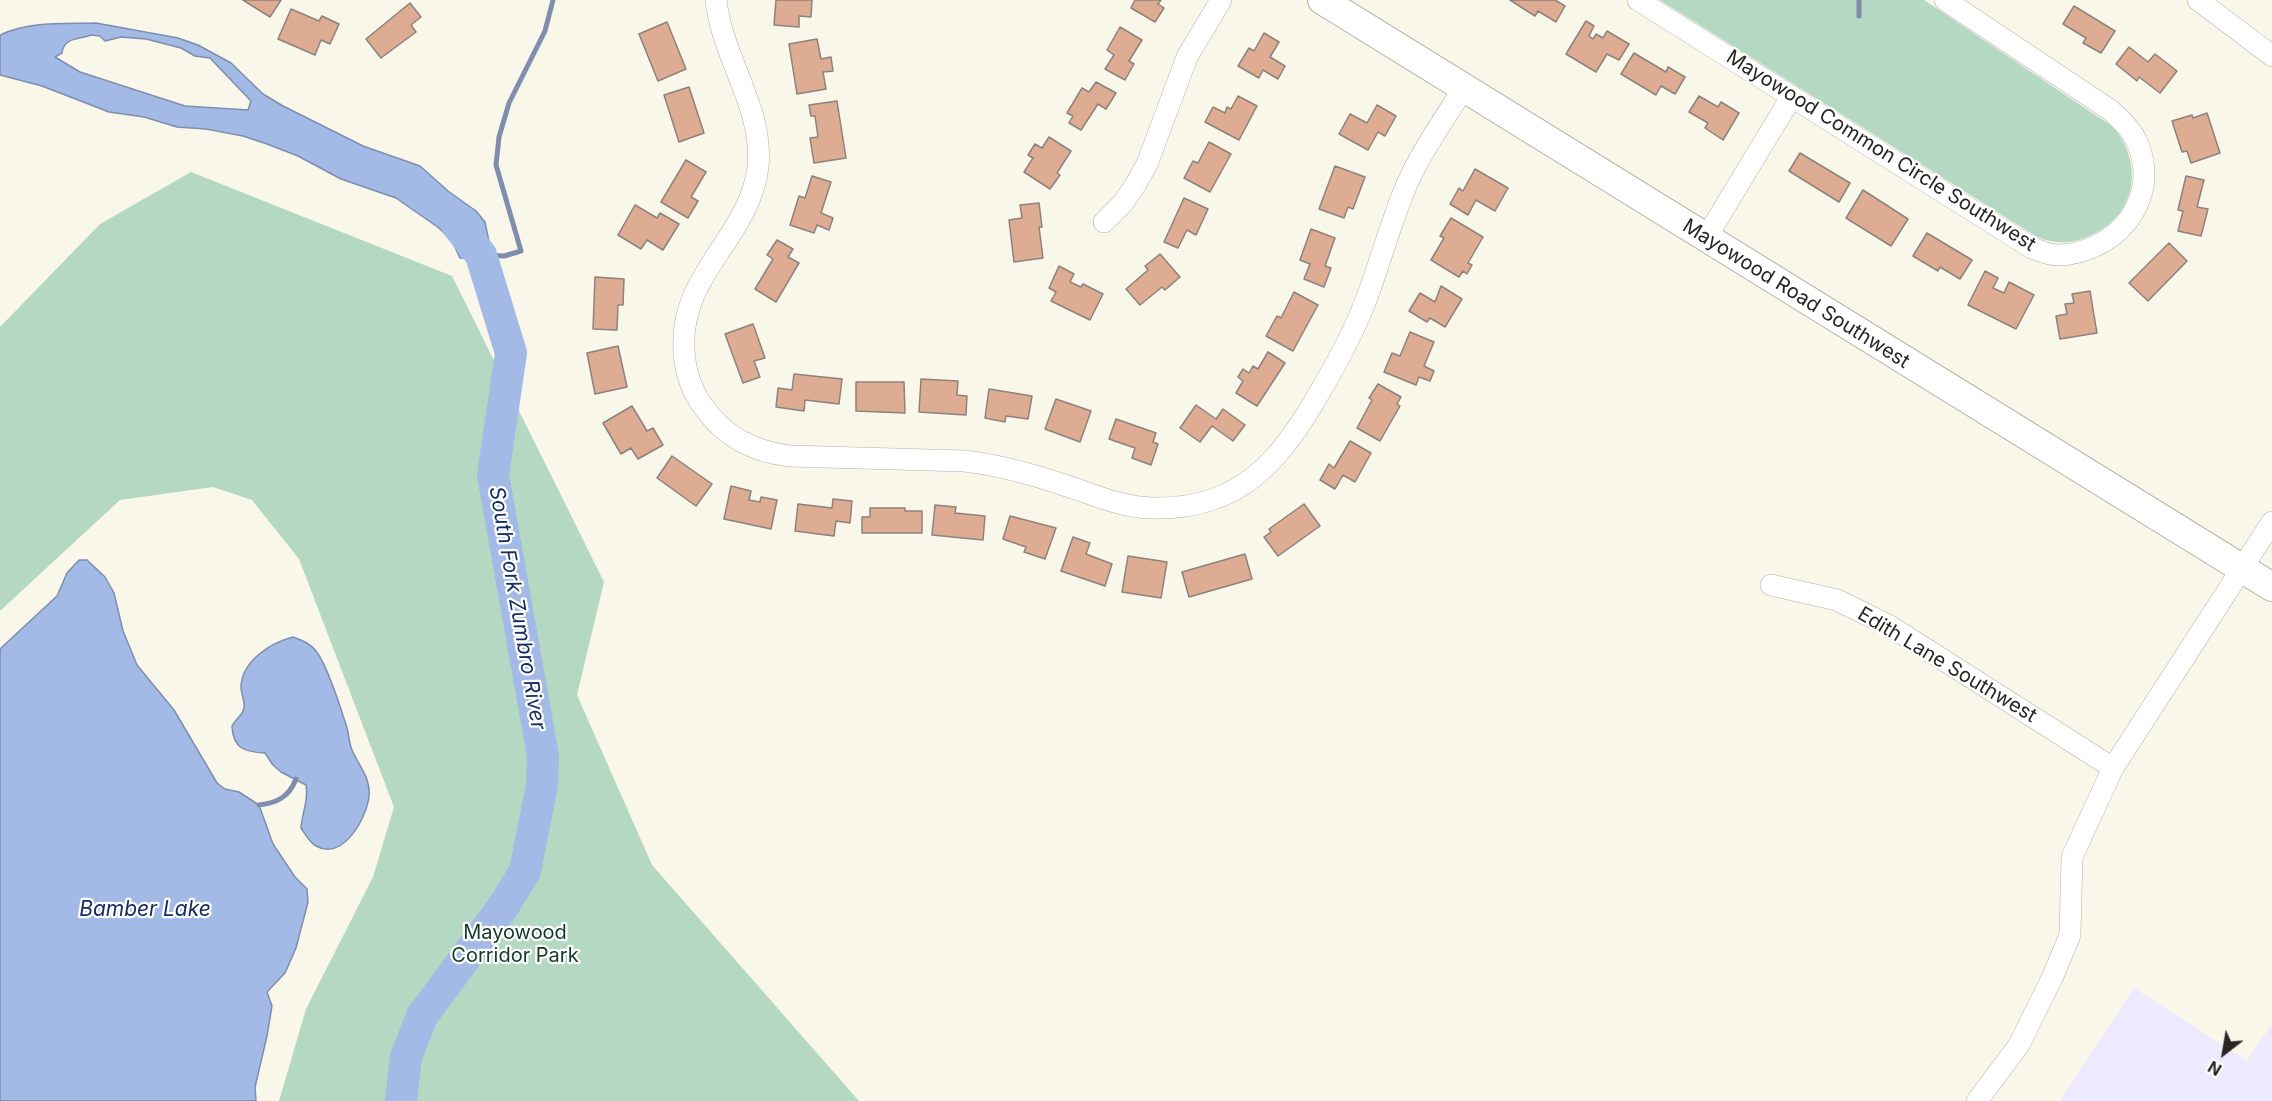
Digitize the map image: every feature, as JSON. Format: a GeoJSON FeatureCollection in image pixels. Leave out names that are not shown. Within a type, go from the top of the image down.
{"type":"FeatureCollection","features":[{"type":"Feature","properties":{"kind":"street"},"geometry":{"type":"LineString","coordinates":[[716,0],[723,35],[755,122],[759,152],[755,182],[746,209],[697,288],[686,315],[683,340],[687,375],[693,390],[710,416],[739,441],[771,454],[986,463],[1027,473],[1134,506],[1153,508],[1188,506],[1221,496],[1253,478],[1281,453],[1305,418],[1341,355],[1364,305],[1413,173],[1464,88]]}},
{"type":"Feature","properties":{"kind":"street"},"geometry":{"type":"LineString","coordinates":[[1104,222],[1123,203],[1142,174],[1187,57],[1221,0]]}},
{"type":"Feature","properties":{"kind":"street","name":"Mayowood Road Southwest"},"geometry":{"type":"LineString","coordinates":[[1322,0],[2272,587]]}},
{"type":"Feature","properties":{"kind":"street","name":"Mayowood Common Circle Southwest"},"geometry":{"type":"LineString","coordinates":[[1638,0],[2032,248],[2049,254],[2064,255],[2081,252],[2110,239],[2131,218],[2143,189],[2144,170],[2141,154],[2129,129],[2110,110],[1945,0]]}},
{"type":"Feature","properties":{"kind":"street"},"geometry":{"type":"LineString","coordinates":[[2198,0],[2272,56]]}},
{"type":"Feature","properties":{"kind":"street"},"geometry":{"type":"LineString","coordinates":[[1706,238],[1792,96]]}},
{"type":"Feature","properties":{"kind":"street"},"geometry":{"type":"LineString","coordinates":[[1977,1101],[2019,1045],[2053,976],[2070,935],[2072,857],[2113,768],[2272,522]]}},
{"type":"Feature","properties":{"kind":"street","name":"Edith Lane Southwest"},"geometry":{"type":"LineString","coordinates":[[1771,585],[1837,600],[1890,626],[2113,768]]}},
{"type":"Feature","properties":{"kind":"shaded area"},"geometry":{"type":"Polygon","coordinates":[[[2134,988],[2247,1061],[2272,1024],[2272,1101],[2060,1101],[2134,988]]]}},
{"type":"Feature","properties":{"kind":"green space"},"geometry":{"type":"Polygon","coordinates":[[[1660,0],[1924,0],[2113,127],[2130,158],[2132,174],[2125,204],[2116,217],[2087,237],[2062,242],[2037,237],[1660,0]]]}},
{"type":"Feature","properties":{"kind":"green space","name":"Mayowood Corridor Park"},"geometry":{"type":"Polygon","coordinates":[[[191,172],[452,276],[604,582],[577,695],[652,865],[859,1101],[279,1101],[306,1009],[373,877],[394,807],[299,559],[252,500],[213,487],[120,500],[0,611],[0,327],[100,224],[191,172]]]}},
{"type":"Feature","properties":{"kind":"water"},"geometry":{"type":"Polygon","coordinates":[[[96,23],[178,38],[198,45],[231,63],[263,94],[283,106],[363,146],[420,166],[448,191],[476,211],[485,222],[489,242],[488,259],[460,258],[452,241],[439,228],[396,198],[341,179],[298,156],[267,144],[243,136],[206,129],[177,127],[144,117],[109,112],[42,86],[0,75],[0,35],[35,25],[96,23]],[[91,35],[72,40],[66,44],[62,53],[55,57],[80,72],[185,106],[248,110],[251,101],[210,58],[195,56],[181,48],[146,39],[121,37],[105,41],[100,36],[91,35]]]}},
{"type":"Feature","properties":{"kind":"water","name":"Bamber Lake"},"geometry":{"type":"Polygon","coordinates":[[[79,560],[87,560],[105,577],[114,593],[123,631],[137,665],[174,710],[217,783],[225,789],[239,792],[259,805],[273,844],[295,877],[307,889],[308,902],[296,948],[285,973],[267,992],[272,1006],[255,1087],[256,1101],[0,1101],[0,649],[57,596],[67,573],[79,560]]]}},
{"type":"Feature","properties":{"kind":"water"},"geometry":{"type":"Polygon","coordinates":[[[293,637],[314,648],[321,658],[334,688],[351,747],[368,784],[367,806],[358,826],[344,843],[335,848],[326,849],[316,846],[301,828],[307,796],[306,785],[281,772],[265,753],[241,748],[233,734],[232,726],[244,708],[241,687],[246,669],[259,654],[293,637]]]}},
{"type":"Feature","properties":{"kind":"building"},"geometry":{"type":"Polygon","coordinates":[[[243,0],[281,0],[270,17],[243,0]]]}},
{"type":"Feature","properties":{"kind":"building"},"geometry":{"type":"Polygon","coordinates":[[[776,0],[812,0],[811,17],[799,16],[799,27],[774,25],[776,0]]]}},
{"type":"Feature","properties":{"kind":"building"},"geometry":{"type":"Polygon","coordinates":[[[1135,0],[1161,0],[1158,4],[1164,8],[1155,22],[1131,8],[1135,0]]]}},
{"type":"Feature","properties":{"kind":"building"},"geometry":{"type":"Polygon","coordinates":[[[1510,0],[1555,0],[1565,6],[1556,22],[1538,11],[1535,16],[1510,0]]]}},
{"type":"Feature","properties":{"kind":"building"},"geometry":{"type":"Polygon","coordinates":[[[410,3],[421,17],[411,25],[416,32],[381,58],[366,39],[410,3]]]}},
{"type":"Feature","properties":{"kind":"building"},"geometry":{"type":"Polygon","coordinates":[[[2074,6],[2115,31],[2101,53],[2083,43],[2086,38],[2063,24],[2074,6]]]}},
{"type":"Feature","properties":{"kind":"building"},"geometry":{"type":"Polygon","coordinates":[[[291,9],[319,21],[322,16],[339,24],[330,44],[321,40],[315,55],[278,39],[291,9]]]}},
{"type":"Feature","properties":{"kind":"building"},"geometry":{"type":"Polygon","coordinates":[[[1586,21],[1594,26],[1589,36],[1593,39],[1596,34],[1603,38],[1607,31],[1629,44],[1619,60],[1607,54],[1596,72],[1566,54],[1586,21]]]}},
{"type":"Feature","properties":{"kind":"building"},"geometry":{"type":"Polygon","coordinates":[[[667,22],[686,69],[658,81],[639,34],[667,22]]]}},
{"type":"Feature","properties":{"kind":"building"},"geometry":{"type":"Polygon","coordinates":[[[1120,27],[1142,40],[1129,61],[1134,64],[1125,80],[1105,69],[1114,55],[1107,50],[1120,27]]]}},
{"type":"Feature","properties":{"kind":"building"},"geometry":{"type":"Polygon","coordinates":[[[1264,33],[1279,42],[1270,57],[1285,66],[1278,79],[1263,70],[1259,78],[1238,66],[1249,48],[1254,51],[1264,33]]]}},
{"type":"Feature","properties":{"kind":"building"},"geometry":{"type":"Polygon","coordinates":[[[817,39],[821,59],[831,57],[833,71],[823,72],[826,89],[797,94],[789,44],[817,39]]]}},
{"type":"Feature","properties":{"kind":"building"},"geometry":{"type":"Polygon","coordinates":[[[2129,47],[2148,62],[2155,54],[2177,71],[2160,93],[2139,77],[2137,81],[2116,64],[2129,47]]]}},
{"type":"Feature","properties":{"kind":"building"},"geometry":{"type":"Polygon","coordinates":[[[1634,53],[1666,72],[1668,67],[1685,77],[1675,94],[1661,86],[1656,95],[1621,74],[1634,53]]]}},
{"type":"Feature","properties":{"kind":"building"},"geometry":{"type":"Polygon","coordinates":[[[1096,82],[1116,93],[1106,109],[1098,104],[1081,130],[1069,123],[1073,116],[1067,113],[1082,88],[1089,92],[1096,82]]]}},
{"type":"Feature","properties":{"kind":"building"},"geometry":{"type":"Polygon","coordinates":[[[689,87],[704,133],[679,142],[664,95],[689,87]]]}},
{"type":"Feature","properties":{"kind":"building"},"geometry":{"type":"Polygon","coordinates":[[[1238,96],[1257,106],[1239,140],[1205,122],[1213,107],[1225,113],[1227,107],[1231,109],[1238,96]]]}},
{"type":"Feature","properties":{"kind":"building"},"geometry":{"type":"Polygon","coordinates":[[[1699,96],[1718,107],[1721,102],[1739,113],[1723,140],[1705,128],[1708,123],[1689,112],[1699,96]]]}},
{"type":"Feature","properties":{"kind":"building"},"geometry":{"type":"Polygon","coordinates":[[[837,101],[846,158],[814,163],[810,138],[818,137],[815,116],[811,116],[809,105],[837,101]]]}},
{"type":"Feature","properties":{"kind":"building"},"geometry":{"type":"Polygon","coordinates":[[[1377,105],[1396,116],[1385,136],[1378,132],[1368,150],[1339,134],[1350,114],[1367,123],[1377,105]]]}},
{"type":"Feature","properties":{"kind":"building"},"geometry":{"type":"Polygon","coordinates":[[[2207,113],[2220,153],[2191,163],[2187,151],[2182,152],[2172,121],[2207,113]]]}},
{"type":"Feature","properties":{"kind":"building"},"geometry":{"type":"Polygon","coordinates":[[[1049,137],[1071,151],[1057,173],[1060,175],[1050,189],[1024,172],[1033,158],[1028,155],[1035,144],[1042,148],[1049,137]]]}},
{"type":"Feature","properties":{"kind":"building"},"geometry":{"type":"Polygon","coordinates":[[[1209,142],[1231,154],[1210,192],[1184,178],[1193,161],[1198,163],[1209,142]]]}},
{"type":"Feature","properties":{"kind":"building"},"geometry":{"type":"Polygon","coordinates":[[[1800,153],[1850,183],[1839,202],[1789,171],[1800,153]]]}},
{"type":"Feature","properties":{"kind":"building"},"geometry":{"type":"Polygon","coordinates":[[[686,160],[706,172],[691,197],[698,201],[688,218],[661,202],[686,160]]]}},
{"type":"Feature","properties":{"kind":"building"},"geometry":{"type":"Polygon","coordinates":[[[1335,166],[1365,177],[1353,209],[1348,207],[1344,218],[1319,209],[1335,166]]]}},
{"type":"Feature","properties":{"kind":"building"},"geometry":{"type":"Polygon","coordinates":[[[1475,169],[1508,188],[1495,211],[1476,200],[1468,215],[1450,204],[1459,188],[1463,191],[1475,169]]]}},
{"type":"Feature","properties":{"kind":"building"},"geometry":{"type":"Polygon","coordinates":[[[812,176],[831,182],[821,213],[833,218],[829,230],[817,225],[814,233],[790,225],[799,196],[805,198],[812,176]]]}},
{"type":"Feature","properties":{"kind":"building"},"geometry":{"type":"Polygon","coordinates":[[[2186,176],[2204,180],[2197,207],[2208,209],[2201,236],[2178,231],[2183,211],[2178,210],[2186,176]]]}},
{"type":"Feature","properties":{"kind":"building"},"geometry":{"type":"Polygon","coordinates":[[[1863,190],[1908,219],[1891,246],[1846,218],[1863,190]]]}},
{"type":"Feature","properties":{"kind":"building"},"geometry":{"type":"Polygon","coordinates":[[[1184,198],[1208,209],[1196,235],[1187,230],[1178,248],[1164,242],[1184,198]]]}},
{"type":"Feature","properties":{"kind":"building"},"geometry":{"type":"Polygon","coordinates":[[[1039,203],[1043,258],[1014,262],[1009,220],[1022,218],[1020,205],[1039,203]]]}},
{"type":"Feature","properties":{"kind":"building"},"geometry":{"type":"Polygon","coordinates":[[[635,205],[657,218],[660,213],[679,224],[663,250],[647,240],[641,249],[618,235],[635,205]]]}},
{"type":"Feature","properties":{"kind":"building"},"geometry":{"type":"Polygon","coordinates":[[[1451,218],[1483,237],[1468,263],[1472,265],[1467,274],[1463,271],[1459,277],[1431,260],[1444,238],[1440,236],[1451,218]]]}},
{"type":"Feature","properties":{"kind":"building"},"geometry":{"type":"Polygon","coordinates":[[[1311,229],[1335,238],[1325,266],[1331,268],[1324,287],[1304,279],[1310,264],[1300,260],[1311,229]]]}},
{"type":"Feature","properties":{"kind":"building"},"geometry":{"type":"Polygon","coordinates":[[[1927,233],[1972,260],[1960,279],[1940,267],[1938,271],[1913,256],[1927,233]]]}},
{"type":"Feature","properties":{"kind":"building"},"geometry":{"type":"Polygon","coordinates":[[[777,240],[793,249],[788,257],[799,263],[776,302],[755,289],[773,259],[767,255],[777,240]]]}},
{"type":"Feature","properties":{"kind":"building"},"geometry":{"type":"Polygon","coordinates":[[[2169,243],[2187,261],[2148,301],[2129,283],[2169,243]]]}},
{"type":"Feature","properties":{"kind":"building"},"geometry":{"type":"Polygon","coordinates":[[[1160,254],[1180,277],[1165,290],[1162,287],[1140,305],[1126,289],[1148,270],[1145,266],[1160,254]]]}},
{"type":"Feature","properties":{"kind":"building"},"geometry":{"type":"Polygon","coordinates":[[[1059,266],[1074,274],[1070,282],[1081,287],[1083,284],[1103,294],[1090,320],[1051,301],[1056,292],[1049,288],[1059,266]]]}},
{"type":"Feature","properties":{"kind":"building"},"geometry":{"type":"Polygon","coordinates":[[[1985,271],[1998,278],[1993,288],[2004,293],[2009,282],[2034,295],[2016,329],[1968,305],[1985,271]]]}},
{"type":"Feature","properties":{"kind":"building"},"geometry":{"type":"Polygon","coordinates":[[[595,277],[624,279],[623,305],[618,305],[617,330],[593,329],[595,277]]]}},
{"type":"Feature","properties":{"kind":"building"},"geometry":{"type":"Polygon","coordinates":[[[1441,286],[1462,299],[1445,327],[1430,318],[1427,322],[1409,311],[1420,293],[1435,302],[1441,286]]]}},
{"type":"Feature","properties":{"kind":"building"},"geometry":{"type":"Polygon","coordinates":[[[2090,291],[2097,333],[2060,339],[2056,316],[2067,314],[2065,304],[2074,303],[2072,294],[2090,291]]]}},
{"type":"Feature","properties":{"kind":"building"},"geometry":{"type":"Polygon","coordinates":[[[1294,292],[1318,305],[1293,351],[1266,336],[1277,316],[1281,318],[1294,292]]]}},
{"type":"Feature","properties":{"kind":"building"},"geometry":{"type":"Polygon","coordinates":[[[753,324],[765,358],[754,361],[760,377],[743,383],[725,334],[753,324]]]}},
{"type":"Feature","properties":{"kind":"building"},"geometry":{"type":"Polygon","coordinates":[[[1410,332],[1434,342],[1424,366],[1434,371],[1430,381],[1419,377],[1416,385],[1384,372],[1392,353],[1400,356],[1410,332]]]}},
{"type":"Feature","properties":{"kind":"building"},"geometry":{"type":"Polygon","coordinates":[[[618,346],[627,387],[595,394],[587,353],[618,346]]]}},
{"type":"Feature","properties":{"kind":"building"},"geometry":{"type":"Polygon","coordinates":[[[1268,352],[1285,363],[1257,406],[1236,393],[1243,381],[1238,377],[1243,369],[1249,373],[1253,366],[1258,369],[1268,352]]]}},
{"type":"Feature","properties":{"kind":"building"},"geometry":{"type":"Polygon","coordinates":[[[794,374],[842,379],[839,404],[805,400],[804,411],[776,407],[778,388],[792,390],[794,374]]]}},
{"type":"Feature","properties":{"kind":"building"},"geometry":{"type":"Polygon","coordinates":[[[921,379],[958,381],[957,395],[967,396],[966,415],[919,412],[921,379]]]}},
{"type":"Feature","properties":{"kind":"building"},"geometry":{"type":"Polygon","coordinates":[[[856,382],[904,382],[905,413],[856,411],[856,382]]]}},
{"type":"Feature","properties":{"kind":"building"},"geometry":{"type":"Polygon","coordinates":[[[1378,384],[1401,397],[1397,404],[1400,406],[1380,441],[1357,428],[1372,400],[1369,398],[1378,384]]]}},
{"type":"Feature","properties":{"kind":"building"},"geometry":{"type":"Polygon","coordinates":[[[989,389],[1032,396],[1028,419],[1006,416],[1005,422],[985,418],[989,389]]]}},
{"type":"Feature","properties":{"kind":"building"},"geometry":{"type":"Polygon","coordinates":[[[1056,399],[1091,411],[1080,442],[1045,429],[1056,399]]]}},
{"type":"Feature","properties":{"kind":"building"},"geometry":{"type":"Polygon","coordinates":[[[1196,405],[1216,419],[1223,409],[1245,425],[1233,441],[1212,426],[1200,442],[1180,428],[1196,405]]]}},
{"type":"Feature","properties":{"kind":"building"},"geometry":{"type":"Polygon","coordinates":[[[632,406],[647,431],[653,428],[663,445],[638,459],[631,448],[621,454],[603,423],[632,406]]]}},
{"type":"Feature","properties":{"kind":"building"},"geometry":{"type":"Polygon","coordinates":[[[1116,419],[1156,433],[1153,442],[1158,444],[1151,465],[1132,458],[1135,448],[1109,439],[1116,419]]]}},
{"type":"Feature","properties":{"kind":"building"},"geometry":{"type":"Polygon","coordinates":[[[1350,441],[1371,453],[1355,482],[1343,475],[1335,489],[1320,480],[1329,464],[1334,468],[1350,441]]]}},
{"type":"Feature","properties":{"kind":"building"},"geometry":{"type":"Polygon","coordinates":[[[672,456],[712,484],[696,506],[657,478],[672,456]]]}},
{"type":"Feature","properties":{"kind":"building"},"geometry":{"type":"Polygon","coordinates":[[[731,486],[751,491],[749,500],[760,502],[761,497],[777,500],[771,529],[724,519],[731,486]]]}},
{"type":"Feature","properties":{"kind":"building"},"geometry":{"type":"Polygon","coordinates":[[[833,499],[852,501],[850,523],[836,521],[834,536],[795,531],[798,504],[832,508],[833,499]]]}},
{"type":"Feature","properties":{"kind":"building"},"geometry":{"type":"Polygon","coordinates":[[[1304,504],[1320,526],[1278,556],[1264,537],[1271,532],[1269,529],[1304,504]]]}},
{"type":"Feature","properties":{"kind":"building"},"geometry":{"type":"Polygon","coordinates":[[[935,505],[956,507],[955,513],[985,516],[983,540],[932,535],[935,505]]]}},
{"type":"Feature","properties":{"kind":"building"},"geometry":{"type":"Polygon","coordinates":[[[870,508],[905,508],[905,511],[922,511],[922,533],[862,533],[862,517],[870,517],[870,508]]]}},
{"type":"Feature","properties":{"kind":"building"},"geometry":{"type":"Polygon","coordinates":[[[1010,516],[1056,528],[1045,559],[1024,552],[1026,547],[1003,539],[1010,516]]]}},
{"type":"Feature","properties":{"kind":"building"},"geometry":{"type":"Polygon","coordinates":[[[1073,537],[1090,543],[1086,554],[1112,564],[1105,586],[1061,571],[1073,537]]]}},
{"type":"Feature","properties":{"kind":"building"},"geometry":{"type":"Polygon","coordinates":[[[1245,554],[1252,579],[1189,597],[1182,572],[1245,554]]]}},
{"type":"Feature","properties":{"kind":"building"},"geometry":{"type":"Polygon","coordinates":[[[1128,556],[1167,562],[1161,598],[1122,592],[1128,556]]]}},
{"type":"Feature","properties":{"kind":"waterway"},"geometry":{"type":"LineString","coordinates":[[483,255],[504,256],[521,251],[496,165],[499,137],[509,103],[545,31],[553,0]]}},
{"type":"Feature","properties":{"kind":"waterway"},"geometry":{"type":"LineString","coordinates":[[1859,0],[1859,16]]}},
{"type":"Feature","properties":{"kind":"waterway","name":"South Fork Zumbro River"},"geometry":{"type":"LineString","coordinates":[[401,1101],[406,1057],[422,1016],[503,907],[525,871],[542,785],[543,756],[493,475],[511,353],[481,255],[457,225]]}},
{"type":"Feature","properties":{"kind":"waterway"},"geometry":{"type":"LineString","coordinates":[[259,805],[282,798],[296,779]]}}]}
